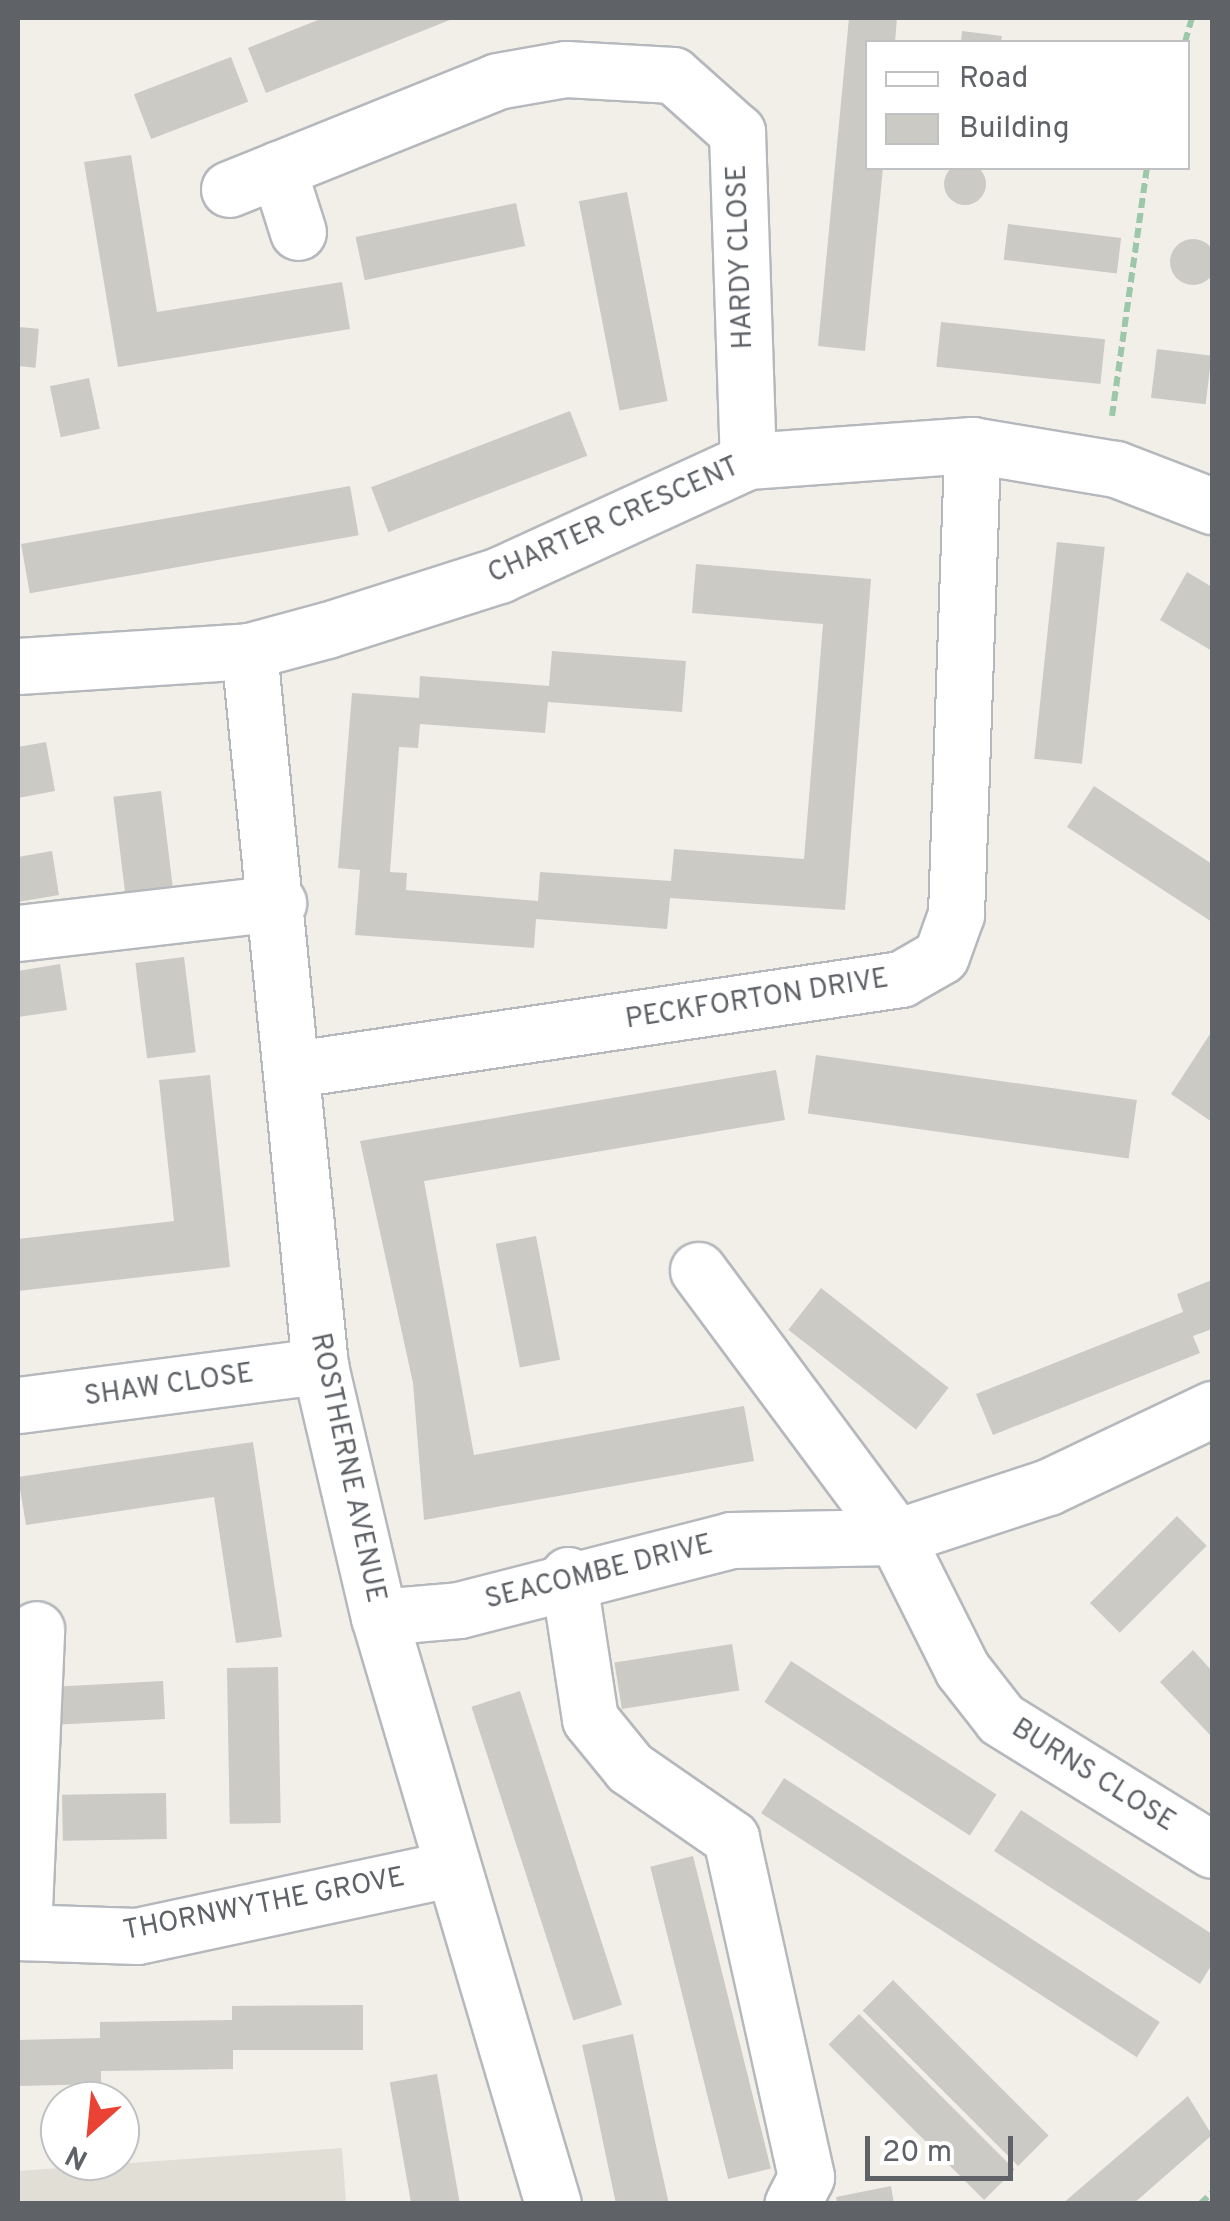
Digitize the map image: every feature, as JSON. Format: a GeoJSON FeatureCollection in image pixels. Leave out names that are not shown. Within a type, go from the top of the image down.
{"type":"FeatureCollection","features":[{"type":"Feature","properties":{"kind":"street","name":"HARDY CLOSE"},"geometry":{"type":"LineString","coordinates":[[298,232],[254,179],[497,81],[566,69],[673,75],[737,132],[748,461]]}},
{"type":"Feature","properties":{"kind":"street","name":"CHARTER CRESCENT"},"geometry":{"type":"LineString","coordinates":[[18,666],[250,651],[499,575],[748,461],[972,444],[1105,466],[1212,506]]}},
{"type":"Feature","properties":{"kind":"street","name":"PECKFORTON DRIVE"},"geometry":{"type":"LineString","coordinates":[[296,1069],[901,978],[941,956],[956,914],[972,444]]}},
{"type":"Feature","properties":{"kind":"street","name":"ROSTHERNE AVENUE"},"geometry":{"type":"LineString","coordinates":[[250,651],[296,1069],[320,1366],[379,1617],[450,1869],[536,2124],[553,2204]]}},
{"type":"Feature","properties":{"kind":"street"},"geometry":{"type":"LineString","coordinates":[[18,933],[278,903]]}},
{"type":"Feature","properties":{"kind":"street","name":"BURNS CLOSE"},"geometry":{"type":"LineString","coordinates":[[698,1270],[896,1537],[962,1669],[1001,1719],[1212,1850]]}},
{"type":"Feature","properties":{"kind":"street","name":"SHAW CLOSE"},"geometry":{"type":"LineString","coordinates":[[18,1405],[320,1366]]}},
{"type":"Feature","properties":{"kind":"street","name":"SEACOMBE DRIVE"},"geometry":{"type":"LineString","coordinates":[[379,1617],[459,1610],[568,1575],[730,1540],[896,1537],[1048,1487],[1212,1409]]}},
{"type":"Feature","properties":{"kind":"street"},"geometry":{"type":"LineString","coordinates":[[568,1575],[590,1719],[630,1768],[731,1838],[806,2177],[792,2204]]}},
{"type":"Feature","properties":{"kind":"street"},"geometry":{"type":"LineString","coordinates":[[20,1932],[36,1629]]}},
{"type":"Feature","properties":{"kind":"street","name":"THORNWYTHE GROVE"},"geometry":{"type":"LineString","coordinates":[[20,1932],[137,1936],[450,1869]]}},
{"type":"Feature","properties":{"kind":"path"},"geometry":{"type":"LineString","coordinates":[[1105,466],[1147,170]]}},
{"type":"Feature","properties":{"kind":"path"},"geometry":{"type":"LineString","coordinates":[[1200,2204],[1212,2193]]}},
{"type":"Feature","properties":{"kind":"shaded area"},"geometry":{"type":"Polygon","coordinates":[[[342,2148],[346,2203],[18,2203],[18,2171],[40,2169],[40,2181],[140,2181],[140,2162],[342,2148]]]}},
{"type":"Feature","properties":{"kind":"building"},"geometry":{"type":"Polygon","coordinates":[[[323,18],[455,18],[266,93],[248,48],[323,18]]]}},
{"type":"Feature","properties":{"kind":"building"},"geometry":{"type":"Polygon","coordinates":[[[849,18],[897,18],[895,40],[865,40],[865,170],[883,170],[865,351],[818,346],[849,18]]]}},
{"type":"Feature","properties":{"kind":"building"},"geometry":{"type":"Polygon","coordinates":[[[962,31],[1002,36],[1001,40],[961,40],[962,31]]]}},
{"type":"Feature","properties":{"kind":"building"},"geometry":{"type":"Polygon","coordinates":[[[231,57],[248,102],[151,139],[134,94],[231,57]]]}},
{"type":"Feature","properties":{"kind":"building"},"geometry":{"type":"Polygon","coordinates":[[[131,155],[157,312],[342,282],[350,329],[118,367],[84,162],[131,155]]]}},
{"type":"Feature","properties":{"kind":"building"},"geometry":{"type":"Polygon","coordinates":[[[949,170],[981,170],[984,192],[973,203],[957,203],[946,192],[944,184],[949,170]]]}},
{"type":"Feature","properties":{"kind":"building"},"geometry":{"type":"Polygon","coordinates":[[[627,192],[668,401],[620,410],[579,201],[627,192]]]}},
{"type":"Feature","properties":{"kind":"building"},"geometry":{"type":"Polygon","coordinates":[[[516,203],[525,246],[365,280],[356,237],[516,203]]]}},
{"type":"Feature","properties":{"kind":"building"},"geometry":{"type":"Polygon","coordinates":[[[1008,224],[1121,238],[1117,274],[1004,260],[1008,224]]]}},
{"type":"Feature","properties":{"kind":"building"},"geometry":{"type":"Polygon","coordinates":[[[1193,239],[1209,246],[1216,262],[1209,278],[1193,285],[1177,278],[1170,262],[1177,246],[1193,239]]]}},
{"type":"Feature","properties":{"kind":"building"},"geometry":{"type":"Polygon","coordinates":[[[941,322],[1105,339],[1100,384],[936,367],[941,322]]]}},
{"type":"Feature","properties":{"kind":"building"},"geometry":{"type":"Polygon","coordinates":[[[18,327],[39,329],[36,368],[18,366],[18,327]]]}},
{"type":"Feature","properties":{"kind":"building"},"geometry":{"type":"Polygon","coordinates":[[[1157,349],[1212,356],[1206,404],[1151,398],[1157,349]]]}},
{"type":"Feature","properties":{"kind":"building"},"geometry":{"type":"Polygon","coordinates":[[[89,378],[100,429],[61,437],[50,386],[89,378]]]}},
{"type":"Feature","properties":{"kind":"building"},"geometry":{"type":"Polygon","coordinates":[[[570,411],[587,456],[388,532],[371,487],[570,411]]]}},
{"type":"Feature","properties":{"kind":"building"},"geometry":{"type":"Polygon","coordinates":[[[350,486],[359,535],[30,593],[21,544],[350,486]]]}},
{"type":"Feature","properties":{"kind":"building"},"geometry":{"type":"Polygon","coordinates":[[[1057,542],[1105,547],[1082,764],[1034,759],[1057,542]]]}},
{"type":"Feature","properties":{"kind":"building"},"geometry":{"type":"Polygon","coordinates":[[[696,564],[871,579],[845,910],[670,898],[667,929],[536,919],[534,948],[355,935],[360,870],[338,868],[352,693],[419,698],[420,676],[549,686],[552,651],[686,661],[682,712],[548,702],[545,733],[420,724],[418,748],[399,747],[390,872],[407,873],[406,890],[538,901],[540,872],[671,881],[674,849],[804,859],[823,624],[692,613],[696,564]]]}},
{"type":"Feature","properties":{"kind":"building"},"geometry":{"type":"Polygon","coordinates":[[[1187,572],[1212,587],[1212,651],[1160,620],[1187,572]]]}},
{"type":"Feature","properties":{"kind":"building"},"geometry":{"type":"Polygon","coordinates":[[[46,742],[55,791],[18,798],[18,747],[46,742]]]}},
{"type":"Feature","properties":{"kind":"building"},"geometry":{"type":"Polygon","coordinates":[[[1094,786],[1212,864],[1212,922],[1067,827],[1094,786]]]}},
{"type":"Feature","properties":{"kind":"building"},"geometry":{"type":"Polygon","coordinates":[[[161,791],[173,887],[125,893],[113,797],[161,791]]]}},
{"type":"Feature","properties":{"kind":"building"},"geometry":{"type":"Polygon","coordinates":[[[52,851],[59,895],[18,902],[18,857],[52,851]]]}},
{"type":"Feature","properties":{"kind":"building"},"geometry":{"type":"Polygon","coordinates":[[[184,957],[196,1052],[147,1058],[135,963],[184,957]]]}},
{"type":"Feature","properties":{"kind":"building"},"geometry":{"type":"Polygon","coordinates":[[[60,964],[67,1010],[18,1017],[18,971],[60,964]]]}},
{"type":"Feature","properties":{"kind":"building"},"geometry":{"type":"Polygon","coordinates":[[[1212,1031],[1212,1122],[1171,1094],[1212,1031]]]}},
{"type":"Feature","properties":{"kind":"building"},"geometry":{"type":"Polygon","coordinates":[[[816,1055],[1137,1100],[1129,1159],[808,1113],[816,1055]]]}},
{"type":"Feature","properties":{"kind":"building"},"geometry":{"type":"Polygon","coordinates":[[[776,1070],[785,1120],[424,1181],[474,1455],[744,1406],[754,1461],[424,1520],[413,1383],[360,1141],[776,1070]]]}},
{"type":"Feature","properties":{"kind":"building"},"geometry":{"type":"Polygon","coordinates":[[[210,1075],[230,1267],[18,1291],[18,1239],[174,1221],[159,1080],[210,1075]]]}},
{"type":"Feature","properties":{"kind":"building"},"geometry":{"type":"Polygon","coordinates":[[[536,1236],[560,1360],[520,1368],[496,1244],[536,1236]]]}},
{"type":"Feature","properties":{"kind":"building"},"geometry":{"type":"Polygon","coordinates":[[[1212,1280],[1212,1329],[1193,1336],[1200,1353],[993,1435],[976,1394],[1183,1312],[1177,1294],[1212,1280]]]}},
{"type":"Feature","properties":{"kind":"building"},"geometry":{"type":"Polygon","coordinates":[[[821,1288],[949,1388],[916,1430],[788,1330],[821,1288]]]}},
{"type":"Feature","properties":{"kind":"building"},"geometry":{"type":"Polygon","coordinates":[[[253,1442],[282,1637],[236,1643],[214,1497],[26,1525],[18,1477],[253,1442]]]}},
{"type":"Feature","properties":{"kind":"building"},"geometry":{"type":"Polygon","coordinates":[[[1177,1516],[1207,1546],[1120,1633],[1090,1603],[1177,1516]]]}},
{"type":"Feature","properties":{"kind":"building"},"geometry":{"type":"Polygon","coordinates":[[[732,1644],[739,1690],[622,1709],[614,1663],[732,1644]]]}},
{"type":"Feature","properties":{"kind":"building"},"geometry":{"type":"Polygon","coordinates":[[[1193,1650],[1212,1671],[1212,1737],[1160,1682],[1193,1650]]]}},
{"type":"Feature","properties":{"kind":"building"},"geometry":{"type":"Polygon","coordinates":[[[791,1661],[996,1794],[970,1836],[764,1702],[791,1661]]]}},
{"type":"Feature","properties":{"kind":"building"},"geometry":{"type":"Polygon","coordinates":[[[278,1667],[281,1823],[230,1824],[227,1668],[278,1667]]]}},
{"type":"Feature","properties":{"kind":"building"},"geometry":{"type":"Polygon","coordinates":[[[163,1681],[165,1719],[51,1725],[49,1687],[163,1681]]]}},
{"type":"Feature","properties":{"kind":"building"},"geometry":{"type":"Polygon","coordinates":[[[520,1691],[622,2005],[573,2021],[471,1707],[520,1691]]]}},
{"type":"Feature","properties":{"kind":"building"},"geometry":{"type":"Polygon","coordinates":[[[784,1778],[1160,2022],[1137,2057],[761,1813],[784,1778]]]}},
{"type":"Feature","properties":{"kind":"building"},"geometry":{"type":"Polygon","coordinates":[[[166,1793],[167,1839],[63,1841],[62,1795],[166,1793]]]}},
{"type":"Feature","properties":{"kind":"building"},"geometry":{"type":"Polygon","coordinates":[[[1021,1810],[1212,1934],[1212,1964],[1200,1984],[994,1851],[1021,1810]]]}},
{"type":"Feature","properties":{"kind":"building"},"geometry":{"type":"Polygon","coordinates":[[[693,1856],[771,2168],[728,2179],[650,1867],[693,1856]]]}},
{"type":"Feature","properties":{"kind":"building"},"geometry":{"type":"Polygon","coordinates":[[[893,1980],[1049,2136],[1018,2166],[863,2010],[893,1980]]]}},
{"type":"Feature","properties":{"kind":"building"},"geometry":{"type":"Polygon","coordinates":[[[363,2005],[363,2050],[233,2050],[233,2069],[101,2071],[101,2081],[40,2081],[40,2085],[18,2086],[18,2040],[100,2038],[100,2022],[232,2020],[232,2006],[363,2005]]]}},
{"type":"Feature","properties":{"kind":"building"},"geometry":{"type":"Polygon","coordinates":[[[859,2014],[1015,2170],[984,2200],[829,2044],[859,2014]]]}},
{"type":"Feature","properties":{"kind":"building"},"geometry":{"type":"Polygon","coordinates":[[[633,2034],[669,2204],[616,2204],[582,2045],[633,2034]]]}},
{"type":"Feature","properties":{"kind":"building"},"geometry":{"type":"Polygon","coordinates":[[[437,2074],[460,2204],[411,2204],[390,2082],[437,2074]]]}},
{"type":"Feature","properties":{"kind":"building"},"geometry":{"type":"Polygon","coordinates":[[[1188,2096],[1212,2135],[1133,2204],[1062,2204],[1188,2096]]]}},
{"type":"Feature","properties":{"kind":"building"},"geometry":{"type":"Polygon","coordinates":[[[891,2186],[894,2204],[837,2204],[836,2197],[891,2186]]]}}]}
